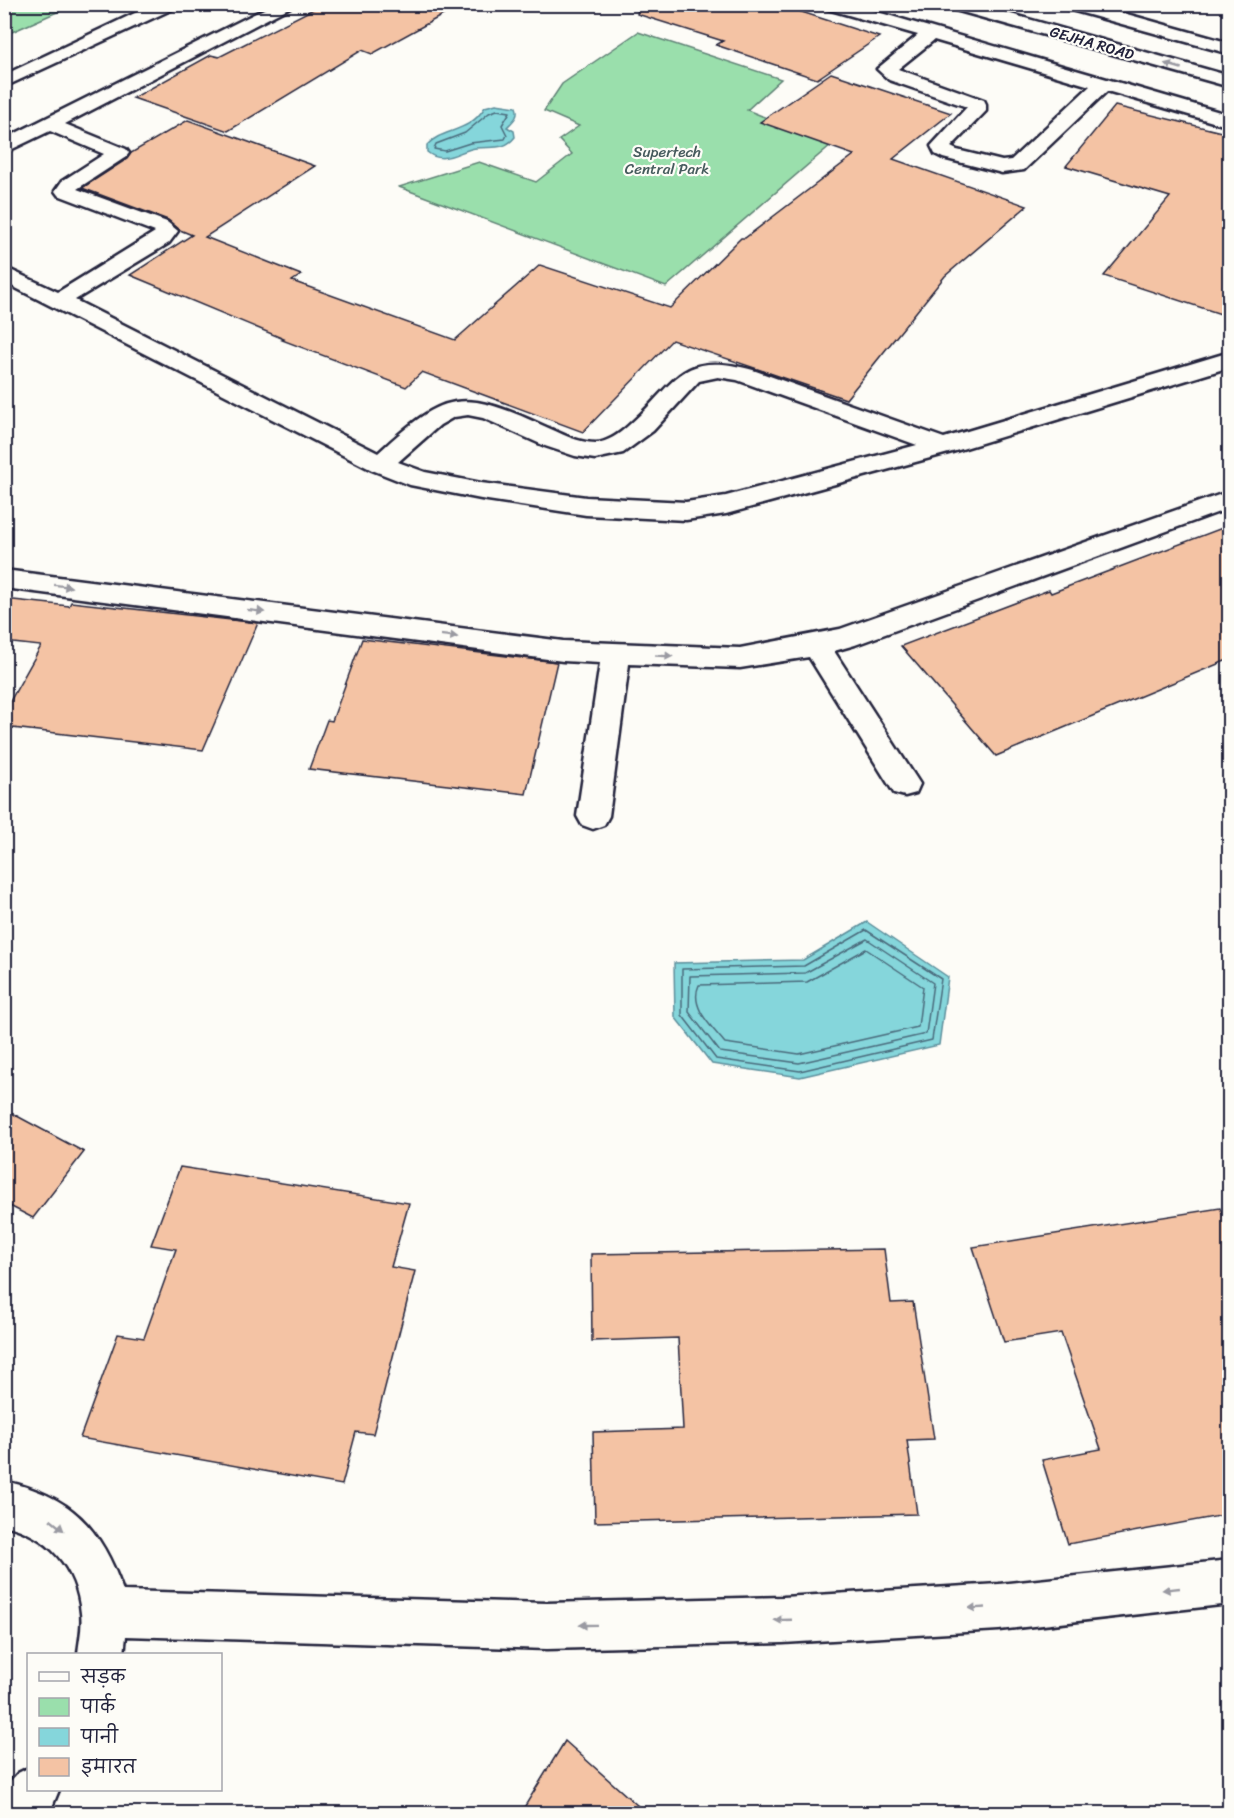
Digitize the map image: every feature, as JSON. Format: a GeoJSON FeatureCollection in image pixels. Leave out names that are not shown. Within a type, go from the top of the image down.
{"type":"FeatureCollection","features":[{"type":"Feature","properties":{"kind":"street"},"geometry":{"type":"LineString","coordinates":[[4,147],[288,4]]}},
{"type":"Feature","properties":{"kind":"street"},"geometry":{"type":"LineString","coordinates":[[830,4],[1230,121]]}},
{"type":"Feature","properties":{"kind":"street","name":"GEJHA ROAD"},"geometry":{"type":"LineString","coordinates":[[954,4],[1230,82]]}},
{"type":"Feature","properties":{"kind":"street","name":"GEJHA ROAD"},"geometry":{"type":"LineString","coordinates":[[1070,4],[1230,49]]}},
{"type":"Feature","properties":{"kind":"street"},"geometry":{"type":"LineString","coordinates":[[4,82],[149,14],[169,12]]}},
{"type":"Feature","properties":{"kind":"street"},"geometry":{"type":"LineString","coordinates":[[197,30],[218,39]]}},
{"type":"Feature","properties":{"kind":"street"},"geometry":{"type":"LineString","coordinates":[[931,33],[886,69],[896,76],[977,104],[976,111],[940,146],[942,150],[950,154],[1002,167],[1017,166],[1102,85]]}},
{"type":"Feature","properties":{"kind":"street"},"geometry":{"type":"LineString","coordinates":[[50,124],[119,153],[69,185],[65,191],[160,226],[167,231],[161,238],[58,301]]}},
{"type":"Feature","properties":{"kind":"street"},"geometry":{"type":"LineString","coordinates":[[4,273],[381,464],[419,479],[481,491],[586,506],[686,511],[726,505],[943,446],[1230,359]]}},
{"type":"Feature","properties":{"kind":"street"},"geometry":{"type":"LineString","coordinates":[[381,464],[434,417],[450,410],[469,408],[486,412],[576,448],[598,451],[613,447],[627,439],[691,376],[705,370],[724,369],[943,446]]}},
{"type":"Feature","properties":{"kind":"street"},"geometry":{"type":"LineString","coordinates":[[4,579],[563,651],[741,658],[845,638],[1230,499]]}},
{"type":"Feature","properties":{"kind":"street"},"geometry":{"type":"LineString","coordinates":[[816,645],[905,784]]}},
{"type":"Feature","properties":{"kind":"street"},"geometry":{"type":"LineString","coordinates":[[593,816],[616,653]]}},
{"type":"Feature","properties":{"kind":"street"},"geometry":{"type":"LineString","coordinates":[[4,1503],[43,1513],[72,1537],[94,1571],[102,1634],[783,1620],[999,1607],[1230,1582]]}},
{"type":"Feature","properties":{"kind":"green space"},"geometry":{"type":"Polygon","coordinates":[[[5,4],[73,4],[73,5],[5,35],[5,4]]]}},
{"type":"Feature","properties":{"kind":"green space","name":"Supertech Central Park"},"geometry":{"type":"Polygon","coordinates":[[[638,32],[781,79],[747,110],[832,144],[666,287],[399,187],[479,162],[536,182],[572,154],[559,140],[579,126],[544,111],[562,84],[638,32]]]}},
{"type":"Feature","properties":{"kind":"water"},"geometry":{"type":"Polygon","coordinates":[[[496,104],[516,107],[517,110],[514,120],[507,127],[514,131],[515,137],[507,144],[470,149],[439,158],[427,152],[427,145],[433,140],[471,122],[485,107],[496,104]]]}},
{"type":"Feature","properties":{"kind":"water"},"geometry":{"type":"Polygon","coordinates":[[[867,922],[948,977],[939,1045],[800,1077],[712,1064],[675,1017],[674,963],[803,960],[867,922]]]}},
{"type":"Feature","properties":{"kind":"building"},"geometry":{"type":"Polygon","coordinates":[[[323,4],[463,4],[372,54],[362,50],[228,131],[133,98],[211,55],[219,57],[323,4]]]}},
{"type":"Feature","properties":{"kind":"building"},"geometry":{"type":"Polygon","coordinates":[[[639,4],[777,4],[879,37],[817,79],[716,45],[723,41],[637,14],[639,4]]]}},
{"type":"Feature","properties":{"kind":"building"},"geometry":{"type":"Polygon","coordinates":[[[831,73],[951,113],[893,159],[1027,206],[945,276],[846,399],[672,340],[583,432],[422,372],[406,387],[282,340],[284,339],[130,275],[192,235],[180,230],[168,220],[82,188],[127,159],[131,153],[188,120],[315,166],[205,237],[301,275],[292,281],[455,340],[540,265],[670,308],[741,238],[745,238],[854,155],[760,122],[831,73]]]}},
{"type":"Feature","properties":{"kind":"building"},"geometry":{"type":"Polygon","coordinates":[[[1115,106],[1230,134],[1230,317],[1104,276],[1170,197],[1066,166],[1115,106]]]}},
{"type":"Feature","properties":{"kind":"building"},"geometry":{"type":"Polygon","coordinates":[[[1230,525],[1230,659],[996,756],[901,646],[1049,590],[1051,593],[1230,525]]]}},
{"type":"Feature","properties":{"kind":"building"},"geometry":{"type":"Polygon","coordinates":[[[4,599],[69,606],[71,602],[258,623],[203,750],[4,727],[4,712],[41,646],[4,642],[4,599]]]}},
{"type":"Feature","properties":{"kind":"building"},"geometry":{"type":"Polygon","coordinates":[[[362,639],[557,662],[526,794],[309,769],[327,720],[332,721],[362,639]]]}},
{"type":"Feature","properties":{"kind":"building"},"geometry":{"type":"Polygon","coordinates":[[[4,1109],[84,1152],[33,1218],[4,1203],[4,1109]]]}},
{"type":"Feature","properties":{"kind":"building"},"geometry":{"type":"Polygon","coordinates":[[[180,1167],[409,1203],[391,1267],[415,1271],[373,1434],[356,1432],[342,1485],[80,1438],[118,1334],[144,1338],[176,1249],[151,1245],[180,1167]]]}},
{"type":"Feature","properties":{"kind":"building"},"geometry":{"type":"Polygon","coordinates":[[[1220,1208],[1230,1229],[1230,1514],[1068,1544],[1042,1460],[1101,1449],[1061,1333],[1004,1342],[973,1247],[1220,1208]]]}},
{"type":"Feature","properties":{"kind":"building"},"geometry":{"type":"Polygon","coordinates":[[[884,1249],[891,1303],[913,1302],[934,1439],[907,1440],[917,1514],[595,1522],[593,1432],[683,1429],[678,1338],[592,1341],[591,1254],[884,1249]]]}},
{"type":"Feature","properties":{"kind":"building"},"geometry":{"type":"Polygon","coordinates":[[[565,1741],[647,1814],[520,1814],[565,1741]]]}}]}
